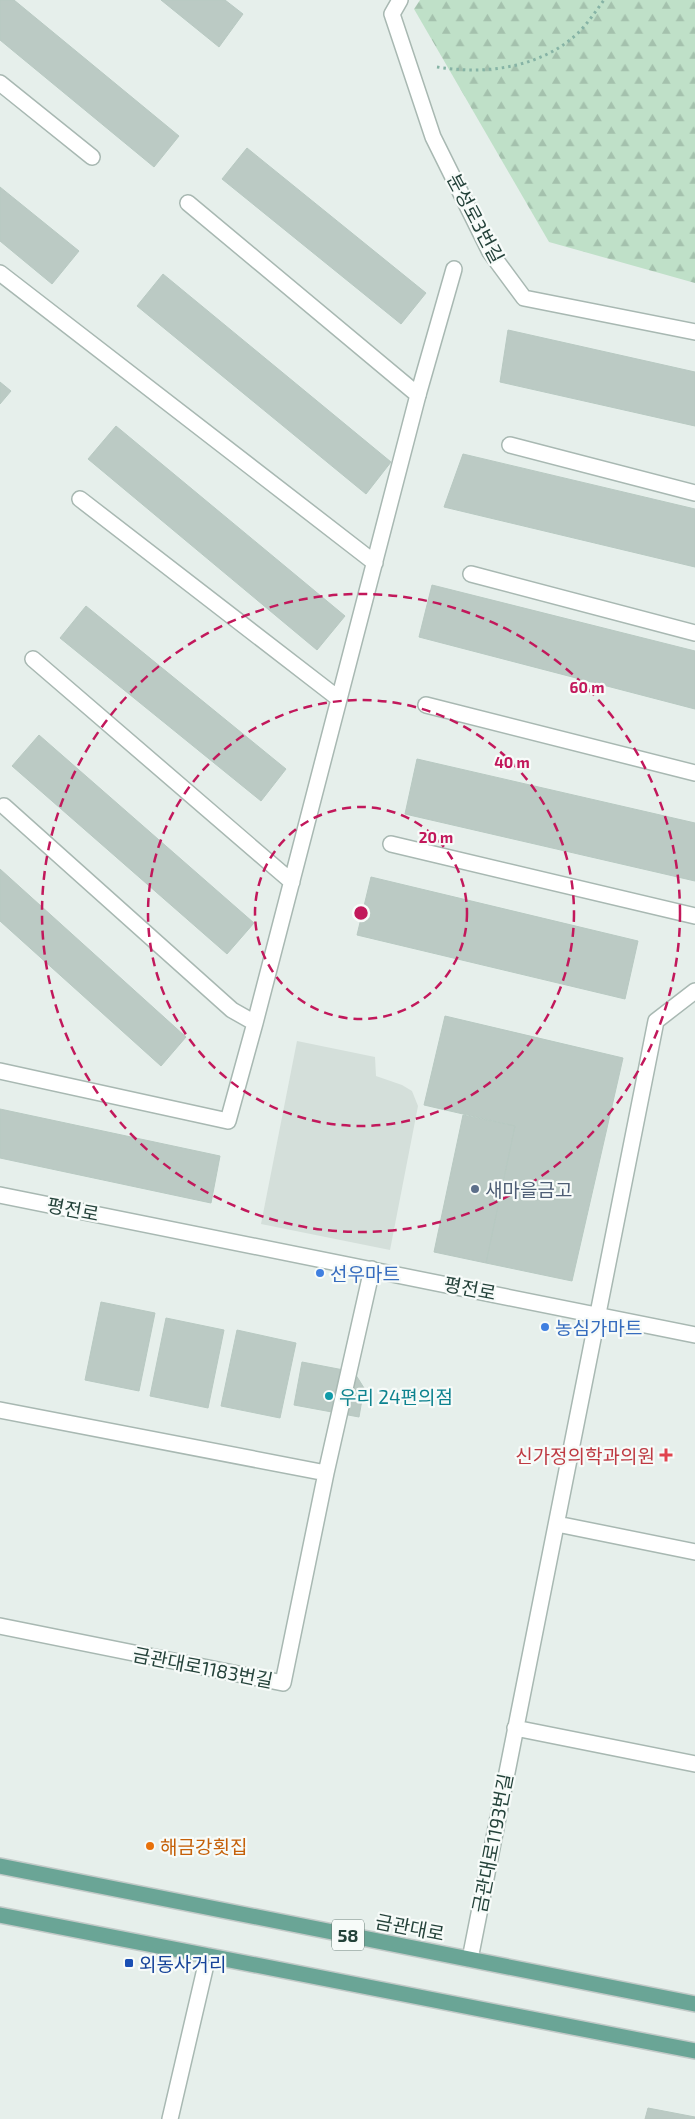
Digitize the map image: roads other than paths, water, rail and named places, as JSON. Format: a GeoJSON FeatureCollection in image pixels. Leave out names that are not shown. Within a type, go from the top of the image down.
{"type":"FeatureCollection","features":[{"type":"Feature","properties":{"kind":"main road","name":"금관대로"},"geometry":{"type":"LineString","coordinates":[[0,1866],[695,2004]]}},
{"type":"Feature","properties":{"kind":"main road"},"geometry":{"type":"LineString","coordinates":[[0,1915],[695,2050]]}},
{"type":"Feature","properties":{"kind":"street","name":"분성로3번길"},"geometry":{"type":"LineString","coordinates":[[400,0],[392,14],[433,137],[490,252],[524,298],[695,332]]}},
{"type":"Feature","properties":{"kind":"street"},"geometry":{"type":"LineString","coordinates":[[0,83],[92,157]]}},
{"type":"Feature","properties":{"kind":"street"},"geometry":{"type":"LineString","coordinates":[[188,204],[418,395]]}},
{"type":"Feature","properties":{"kind":"street"},"geometry":{"type":"LineString","coordinates":[[0,1071],[228,1121],[418,395],[454,269]]}},
{"type":"Feature","properties":{"kind":"street"},"geometry":{"type":"LineString","coordinates":[[0,274],[375,563]]}},
{"type":"Feature","properties":{"kind":"street"},"geometry":{"type":"LineString","coordinates":[[510,445],[695,493]]}},
{"type":"Feature","properties":{"kind":"street"},"geometry":{"type":"LineString","coordinates":[[80,499],[339,700]]}},
{"type":"Feature","properties":{"kind":"street"},"geometry":{"type":"LineString","coordinates":[[471,574],[695,633]]}},
{"type":"Feature","properties":{"kind":"street"},"geometry":{"type":"LineString","coordinates":[[33,659],[292,882]]}},
{"type":"Feature","properties":{"kind":"street"},"geometry":{"type":"LineString","coordinates":[[426,705],[695,773]]}},
{"type":"Feature","properties":{"kind":"street"},"geometry":{"type":"LineString","coordinates":[[4,806],[232,1010],[255,1022]]}},
{"type":"Feature","properties":{"kind":"street"},"geometry":{"type":"LineString","coordinates":[[391,844],[695,916]]}},
{"type":"Feature","properties":{"kind":"street"},"geometry":{"type":"LineString","coordinates":[[597,1314],[656,1020],[695,991]]}},
{"type":"Feature","properties":{"kind":"street","name":"평전로"},"geometry":{"type":"LineString","coordinates":[[0,1195],[695,1335]]}},
{"type":"Feature","properties":{"kind":"street","name":"금관대로1183번길"},"geometry":{"type":"LineString","coordinates":[[0,1626],[283,1683],[326,1473],[372,1269]]}},
{"type":"Feature","properties":{"kind":"street","name":"금관대로1193번길"},"geometry":{"type":"LineString","coordinates":[[470,1959],[597,1314]]}},
{"type":"Feature","properties":{"kind":"street"},"geometry":{"type":"LineString","coordinates":[[0,1410],[326,1473]]}},
{"type":"Feature","properties":{"kind":"street"},"geometry":{"type":"LineString","coordinates":[[557,1524],[695,1552]]}},
{"type":"Feature","properties":{"kind":"street"},"geometry":{"type":"LineString","coordinates":[[515,1728],[695,1764]]}},
{"type":"Feature","properties":{"kind":"street"},"geometry":{"type":"LineString","coordinates":[[170,2119],[208,1956]]}},
{"type":"Feature","properties":{"kind":"place","name":"새마을금고"},"geometry":{"type":"Point","coordinates":[475,1189]}},
{"type":"Feature","properties":{"kind":"place","name":"선우마트"},"geometry":{"type":"Point","coordinates":[320,1273]}},
{"type":"Feature","properties":{"kind":"place","name":"농심가마트"},"geometry":{"type":"Point","coordinates":[545,1327]}},
{"type":"Feature","properties":{"kind":"place","name":"우리 24편의점"},"geometry":{"type":"Point","coordinates":[329,1396]}},
{"type":"Feature","properties":{"kind":"place","name":"신가정의학과의원"},"geometry":{"type":"Point","coordinates":[666,1455]}},
{"type":"Feature","properties":{"kind":"place","name":"해금강횟집"},"geometry":{"type":"Point","coordinates":[150,1846]}},
{"type":"Feature","properties":{"kind":"place","name":"외동사거리"},"geometry":{"type":"Point","coordinates":[129,1963]}}]}
